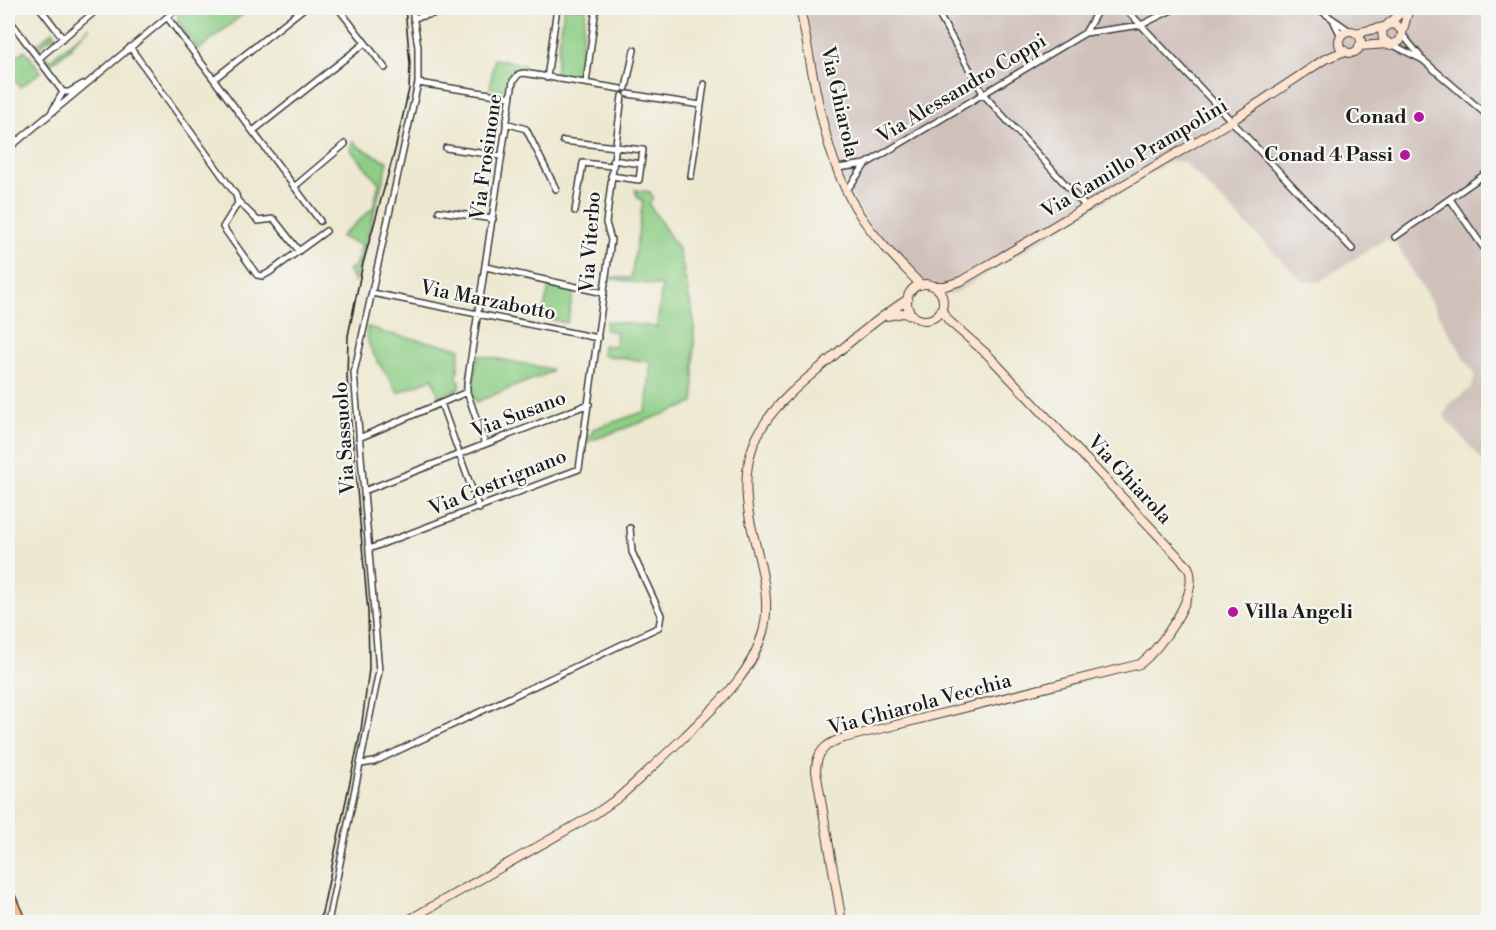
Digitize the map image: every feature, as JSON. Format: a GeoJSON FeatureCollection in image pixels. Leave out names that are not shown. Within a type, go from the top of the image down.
{"type":"FeatureCollection","features":[{"type":"Feature","properties":{"kind":"highway"},"geometry":{"type":"LineString","coordinates":[[8,892],[21,922]]}},
{"type":"Feature","properties":{"kind":"highway"},"geometry":{"type":"LineString","coordinates":[[8,912],[12,922]]}},
{"type":"Feature","properties":{"kind":"main road","name":"Via Ghiarola"},"geometry":{"type":"LineString","coordinates":[[800,8],[830,149],[837,168],[847,190],[873,233],[921,285]]}},
{"type":"Feature","properties":{"kind":"main road"},"geometry":{"type":"LineString","coordinates":[[1391,45],[1382,37],[1386,26],[1408,8]]}},
{"type":"Feature","properties":{"kind":"main road"},"geometry":{"type":"LineString","coordinates":[[1359,46],[1391,45],[1400,41],[1408,8]]}},
{"type":"Feature","properties":{"kind":"main road"},"geometry":{"type":"LineString","coordinates":[[1353,32],[1360,39],[1359,46],[1354,51],[1342,48],[1341,36],[1353,32],[1395,24],[1402,32]]}},
{"type":"Feature","properties":{"kind":"main road","name":"Via Camillo Prampolini"},"geometry":{"type":"LineString","coordinates":[[943,299],[958,282],[1233,120],[1342,48]]}},
{"type":"Feature","properties":{"kind":"main road"},"geometry":{"type":"LineString","coordinates":[[903,266],[910,282],[909,296],[913,315]]}},
{"type":"Feature","properties":{"kind":"main road","name":"Via Camillo Prampolini"},"geometry":{"type":"LineString","coordinates":[[933,286],[958,282]]}},
{"type":"Feature","properties":{"kind":"main road"},"geometry":{"type":"LineString","coordinates":[[405,922],[595,814],[618,798],[741,678],[759,643],[766,610],[765,587],[746,494],[747,472],[753,445],[767,418],[777,405],[877,320],[921,285],[933,286],[943,299],[941,309],[933,318],[922,319],[902,313],[877,320]]}},
{"type":"Feature","properties":{"kind":"main road","name":"Via Ghiarola"},"geometry":{"type":"LineString","coordinates":[[941,309],[956,328],[988,355],[1191,573],[1189,593],[1166,634],[1149,657],[1129,669]]}},
{"type":"Feature","properties":{"kind":"main road","name":"Via Ghiarola"},"geometry":{"type":"LineString","coordinates":[[933,318],[956,328]]}},
{"type":"Feature","properties":{"kind":"main road","name":"Via Ghiarola Vecchia"},"geometry":{"type":"LineString","coordinates":[[842,922],[816,771],[817,759],[825,746],[844,738],[1129,669]]}},
{"type":"Feature","properties":{"kind":"street"},"geometry":{"type":"LineString","coordinates":[[40,8],[63,38]]}},
{"type":"Feature","properties":{"kind":"street"},"geometry":{"type":"LineString","coordinates":[[38,59],[99,8]]}},
{"type":"Feature","properties":{"kind":"street"},"geometry":{"type":"LineString","coordinates":[[8,149],[178,8]]}},
{"type":"Feature","properties":{"kind":"street"},"geometry":{"type":"LineString","coordinates":[[214,79],[304,8]]}},
{"type":"Feature","properties":{"kind":"street"},"geometry":{"type":"LineString","coordinates":[[338,8],[386,68]]}},
{"type":"Feature","properties":{"kind":"street","name":"Via Sassuolo"},"geometry":{"type":"LineString","coordinates":[[328,922],[379,671],[354,373],[418,83],[418,48],[411,8]]}},
{"type":"Feature","properties":{"kind":"street"},"geometry":{"type":"LineString","coordinates":[[413,18],[462,8]]}},
{"type":"Feature","properties":{"kind":"street"},"geometry":{"type":"LineString","coordinates":[[547,78],[557,8]]}},
{"type":"Feature","properties":{"kind":"street"},"geometry":{"type":"LineString","coordinates":[[586,83],[596,8]]}},
{"type":"Feature","properties":{"kind":"street"},"geometry":{"type":"LineString","coordinates":[[934,8],[984,94],[1087,208]]}},
{"type":"Feature","properties":{"kind":"street"},"geometry":{"type":"LineString","coordinates":[[1125,8],[1233,120],[1352,249]]}},
{"type":"Feature","properties":{"kind":"street","name":"Via Alessandro Coppi"},"geometry":{"type":"LineString","coordinates":[[837,168],[866,164],[1085,33],[1141,25],[1176,8]]}},
{"type":"Feature","properties":{"kind":"street"},"geometry":{"type":"LineString","coordinates":[[1317,8],[1333,21],[1353,32]]}},
{"type":"Feature","properties":{"kind":"street"},"geometry":{"type":"LineString","coordinates":[[1085,33],[1097,9]]}},
{"type":"Feature","properties":{"kind":"street"},"geometry":{"type":"LineString","coordinates":[[167,17],[320,221]]}},
{"type":"Feature","properties":{"kind":"street"},"geometry":{"type":"LineString","coordinates":[[8,18],[63,92]]}},
{"type":"Feature","properties":{"kind":"street"},"geometry":{"type":"LineString","coordinates":[[1333,21],[1341,36]]}},
{"type":"Feature","properties":{"kind":"street"},"geometry":{"type":"LineString","coordinates":[[1402,32],[1423,60],[1488,116]]}},
{"type":"Feature","properties":{"kind":"street"},"geometry":{"type":"LineString","coordinates":[[253,131],[365,43]]}},
{"type":"Feature","properties":{"kind":"street"},"geometry":{"type":"LineString","coordinates":[[1391,45],[1423,60]]}},
{"type":"Feature","properties":{"kind":"street"},"geometry":{"type":"LineString","coordinates":[[130,47],[238,201],[258,221],[274,219],[299,251]]}},
{"type":"Feature","properties":{"kind":"street","name":"Via Viterbo"},"geometry":{"type":"LineString","coordinates":[[589,404],[610,240],[610,230],[606,223],[611,176],[624,92],[634,50]]}},
{"type":"Feature","properties":{"kind":"street","name":"Via Frosinone"},"geometry":{"type":"LineString","coordinates":[[467,392],[513,81],[519,74],[586,83],[701,105]]}},
{"type":"Feature","properties":{"kind":"street"},"geometry":{"type":"LineString","coordinates":[[50,114],[63,92],[87,83]]}},
{"type":"Feature","properties":{"kind":"street"},"geometry":{"type":"LineString","coordinates":[[418,83],[510,97]]}},
{"type":"Feature","properties":{"kind":"street"},"geometry":{"type":"LineString","coordinates":[[691,176],[704,84]]}},
{"type":"Feature","properties":{"kind":"street"},"geometry":{"type":"LineString","coordinates":[[506,123],[526,129],[556,189]]}},
{"type":"Feature","properties":{"kind":"street"},"geometry":{"type":"LineString","coordinates":[[8,129],[17,141]]}},
{"type":"Feature","properties":{"kind":"street"},"geometry":{"type":"LineString","coordinates":[[563,141],[644,150],[639,180],[611,176]]}},
{"type":"Feature","properties":{"kind":"street"},"geometry":{"type":"LineString","coordinates":[[294,188],[345,144]]}},
{"type":"Feature","properties":{"kind":"street"},"geometry":{"type":"LineString","coordinates":[[446,147],[501,156]]}},
{"type":"Feature","properties":{"kind":"street"},"geometry":{"type":"LineString","coordinates":[[575,211],[584,163],[641,164]]}},
{"type":"Feature","properties":{"kind":"street","name":"Via Alessandro Coppi"},"geometry":{"type":"LineString","coordinates":[[847,190],[866,164]]}},
{"type":"Feature","properties":{"kind":"street"},"geometry":{"type":"LineString","coordinates":[[1395,237],[1488,172]]}},
{"type":"Feature","properties":{"kind":"street"},"geometry":{"type":"LineString","coordinates":[[1450,199],[1488,254]]}},
{"type":"Feature","properties":{"kind":"street"},"geometry":{"type":"LineString","coordinates":[[238,201],[223,227],[257,275],[263,276],[327,231]]}},
{"type":"Feature","properties":{"kind":"street"},"geometry":{"type":"LineString","coordinates":[[439,211],[493,219]]}},
{"type":"Feature","properties":{"kind":"street"},"geometry":{"type":"LineString","coordinates":[[486,267],[604,293]]}},
{"type":"Feature","properties":{"kind":"street","name":"Via Marzabotto"},"geometry":{"type":"LineString","coordinates":[[372,293],[598,338]]}},
{"type":"Feature","properties":{"kind":"street"},"geometry":{"type":"LineString","coordinates":[[359,438],[467,392],[485,444]]}},
{"type":"Feature","properties":{"kind":"street"},"geometry":{"type":"LineString","coordinates":[[441,403],[479,509]]}},
{"type":"Feature","properties":{"kind":"street","name":"Via Susano"},"geometry":{"type":"LineString","coordinates":[[364,491],[589,404]]}},
{"type":"Feature","properties":{"kind":"street","name":"Via Costrignano"},"geometry":{"type":"LineString","coordinates":[[369,549],[577,471],[580,465],[589,404]]}},
{"type":"Feature","properties":{"kind":"street"},"geometry":{"type":"LineString","coordinates":[[361,764],[374,762],[657,628],[661,623],[661,615],[632,552],[630,528]]}},
{"type":"Feature","properties":{"kind":"shaded area"},"geometry":{"type":"Polygon","coordinates":[[[802,8],[1095,8],[1097,11],[1099,8],[1488,8],[1488,467],[1444,414],[1449,405],[1471,388],[1475,376],[1396,243],[1386,239],[1318,282],[1303,282],[1184,162],[1172,161],[1165,164],[955,293],[938,296],[873,233],[841,178],[802,8]]]}},
{"type":"Feature","properties":{"kind":"green space"},"geometry":{"type":"Polygon","coordinates":[[[184,8],[251,8],[198,50],[178,22],[178,13],[184,8]]]}},
{"type":"Feature","properties":{"kind":"green space"},"geometry":{"type":"Polygon","coordinates":[[[564,8],[586,8],[577,77],[555,74],[564,8]]]}},
{"type":"Feature","properties":{"kind":"green space"},"geometry":{"type":"Polygon","coordinates":[[[90,27],[70,46],[71,48],[48,66],[46,56],[50,60],[90,27]]]}},
{"type":"Feature","properties":{"kind":"green space"},"geometry":{"type":"Polygon","coordinates":[[[53,31],[56,36],[55,41],[51,37],[40,47],[42,51],[37,51],[33,47],[53,31]]]}},
{"type":"Feature","properties":{"kind":"green space"},"geometry":{"type":"Polygon","coordinates":[[[25,50],[41,72],[20,87],[8,69],[8,63],[25,50]]]}},
{"type":"Feature","properties":{"kind":"green space"},"geometry":{"type":"Polygon","coordinates":[[[494,59],[524,64],[522,70],[514,74],[510,88],[506,90],[490,88],[494,59]]]}},
{"type":"Feature","properties":{"kind":"green space"},"geometry":{"type":"Polygon","coordinates":[[[353,141],[359,147],[388,162],[355,282],[348,270],[355,266],[362,245],[340,237],[373,208],[379,183],[350,149],[353,141]]]}},
{"type":"Feature","properties":{"kind":"green space"},"geometry":{"type":"Polygon","coordinates":[[[635,190],[650,192],[653,197],[649,204],[679,250],[694,320],[694,403],[584,443],[585,437],[592,435],[593,429],[646,411],[651,362],[602,355],[603,345],[615,346],[617,332],[605,330],[606,321],[657,327],[662,286],[611,279],[612,277],[631,278],[643,201],[638,198],[635,190]]]}},
{"type":"Feature","properties":{"kind":"green space"},"geometry":{"type":"Polygon","coordinates":[[[549,287],[574,290],[567,323],[542,317],[549,287]]]}},
{"type":"Feature","properties":{"kind":"green space"},"geometry":{"type":"Polygon","coordinates":[[[367,327],[380,330],[380,332],[460,348],[457,379],[460,380],[459,388],[439,398],[433,378],[398,393],[373,353],[369,344],[367,327]]]}},
{"type":"Feature","properties":{"kind":"green space"},"geometry":{"type":"Polygon","coordinates":[[[478,355],[551,369],[551,372],[476,402],[474,397],[470,398],[468,385],[473,386],[478,355]]]}},
{"type":"Feature","properties":{"kind":"railway"},"geometry":{"type":"LineString","coordinates":[[320,922],[361,730],[369,669],[368,612],[347,378],[348,336],[363,263],[395,150],[409,89],[410,64],[405,8]]}},
{"type":"Feature","properties":{"kind":"place","name":"Conad"},"geometry":{"type":"Point","coordinates":[1419,117]}},
{"type":"Feature","properties":{"kind":"place","name":"Conad 4 Passi"},"geometry":{"type":"Point","coordinates":[1405,155]}},
{"type":"Feature","properties":{"kind":"place","name":"Villa Angeli"},"geometry":{"type":"Point","coordinates":[1233,612]}}]}
